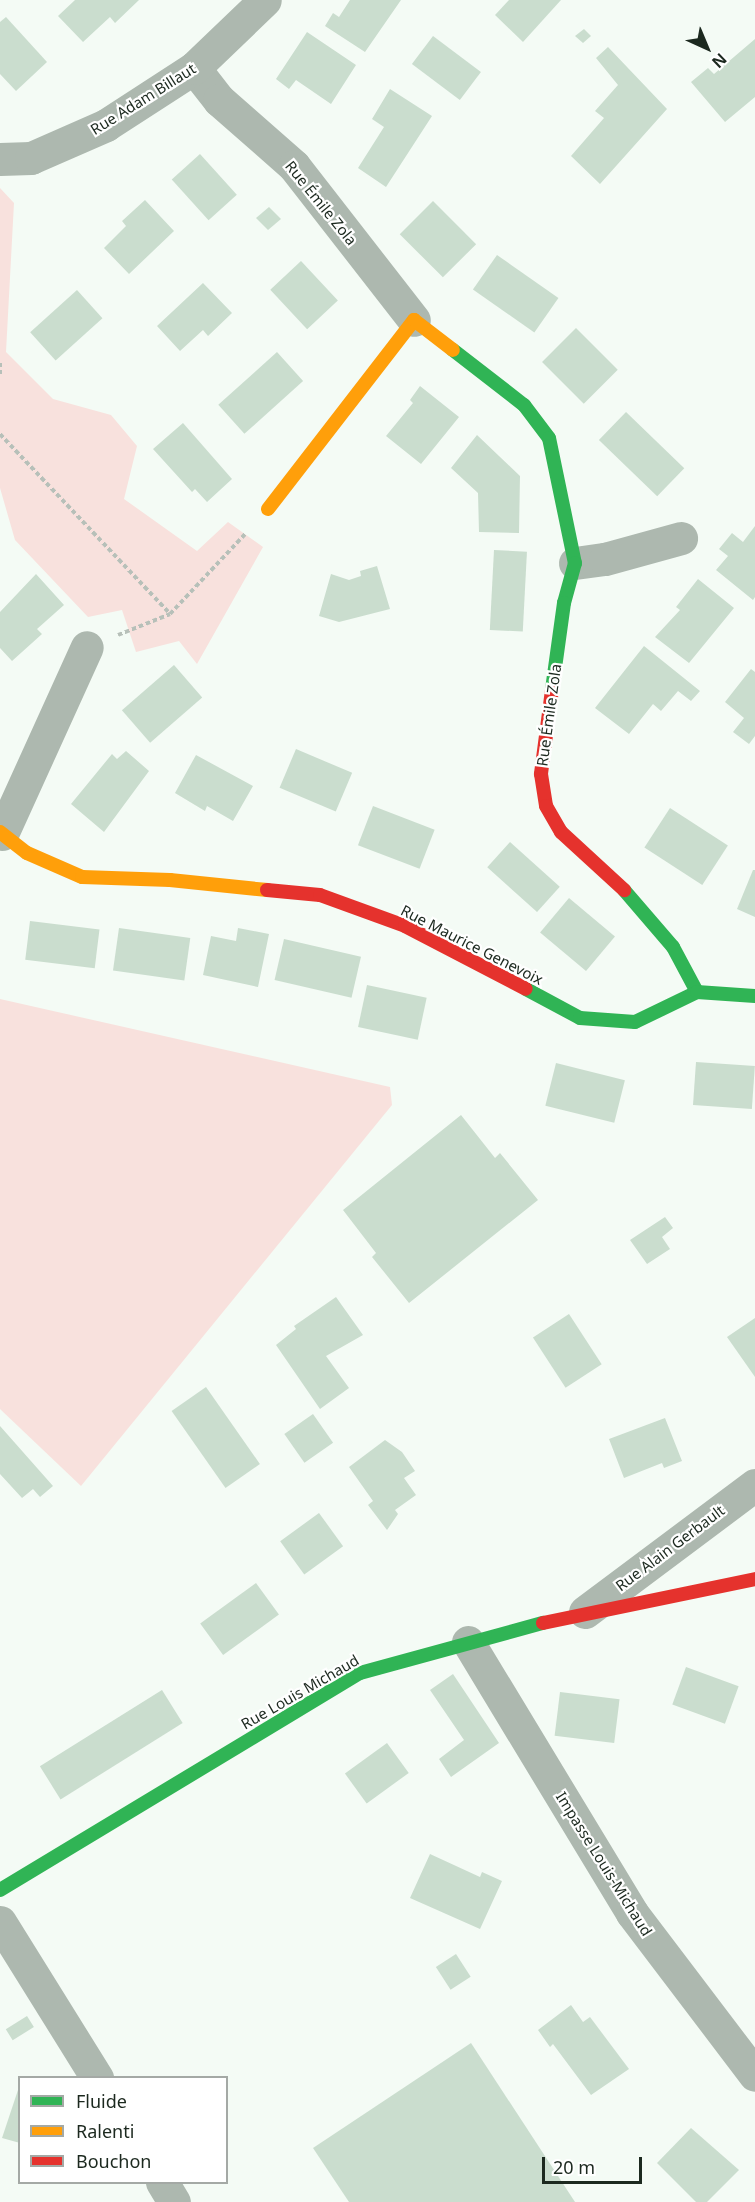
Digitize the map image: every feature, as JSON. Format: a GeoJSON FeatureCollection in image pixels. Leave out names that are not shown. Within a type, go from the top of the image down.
{"type":"FeatureCollection","features":[{"type":"Feature","properties":{"kind":"street","name":"Rue Adam Billaut"},"geometry":{"type":"LineString","coordinates":[[3,156],[32,158],[106,125],[194,68],[265,0]]}},
{"type":"Feature","properties":{"kind":"street","name":"Rue Émile Zola"},"geometry":{"type":"LineString","coordinates":[[194,68],[219,100],[294,166],[414,320],[524,405],[549,438],[562,487],[575,563],[564,603],[541,774],[546,806],[561,832],[636,902],[673,947],[697,992]]}},
{"type":"Feature","properties":{"kind":"street"},"geometry":{"type":"LineString","coordinates":[[268,509],[395,349],[414,320]]}},
{"type":"Feature","properties":{"kind":"street"},"geometry":{"type":"LineString","coordinates":[[575,563],[605,559],[681,538]]}},
{"type":"Feature","properties":{"kind":"street"},"geometry":{"type":"LineString","coordinates":[[1,833],[87,647]]}},
{"type":"Feature","properties":{"kind":"street","name":"Rue Maurice Genevoix"},"geometry":{"type":"LineString","coordinates":[[1,833],[27,853],[82,877],[170,880],[320,895],[405,926],[580,1018],[635,1022],[697,992],[755,996]]}},
{"type":"Feature","properties":{"kind":"street","name":"Rue Alain Gerbault"},"geometry":{"type":"LineString","coordinates":[[585,1612],[755,1485]]}},
{"type":"Feature","properties":{"kind":"street","name":"Rue Louis Michaud"},"geometry":{"type":"LineString","coordinates":[[0,1890],[360,1673],[585,1612],[755,1579]]}},
{"type":"Feature","properties":{"kind":"street","name":"Impasse Louis-Michaud"},"geometry":{"type":"LineString","coordinates":[[468,1642],[632,1913],[755,2075]]}},
{"type":"Feature","properties":{"kind":"street"},"geometry":{"type":"LineString","coordinates":[[0,1922],[96,2076]]}},
{"type":"Feature","properties":{"kind":"street"},"geometry":{"type":"LineString","coordinates":[[163,2184],[174,2202]]}},
{"type":"Feature","properties":{"kind":"path"},"geometry":{"type":"LineString","coordinates":[[0,363],[0,374]]}},
{"type":"Feature","properties":{"kind":"path"},"geometry":{"type":"LineString","coordinates":[[0,434],[170,614]]}},
{"type":"Feature","properties":{"kind":"path"},"geometry":{"type":"LineString","coordinates":[[87,647],[170,614],[268,509]]}},
{"type":"Feature","properties":{"kind":"shaded area"},"geometry":{"type":"Polygon","coordinates":[[[0,188],[14,203],[6,352],[53,399],[111,415],[137,446],[124,499],[197,551],[228,522],[263,547],[197,664],[179,641],[136,652],[122,610],[88,617],[15,540],[0,488],[0,188]]]}},
{"type":"Feature","properties":{"kind":"shaded area"},"geometry":{"type":"Polygon","coordinates":[[[0,999],[390,1087],[392,1105],[81,1486],[0,1409],[0,999]]]}},
{"type":"Feature","properties":{"kind":"building"},"geometry":{"type":"Polygon","coordinates":[[[75,0],[139,0],[115,23],[110,17],[83,42],[58,16],[75,0]]]}},
{"type":"Feature","properties":{"kind":"building"},"geometry":{"type":"Polygon","coordinates":[[[350,0],[401,0],[365,52],[325,26],[333,13],[339,17],[350,0]]]}},
{"type":"Feature","properties":{"kind":"building"},"geometry":{"type":"Polygon","coordinates":[[[509,0],[561,0],[523,42],[495,15],[509,0]]]}},
{"type":"Feature","properties":{"kind":"building"},"geometry":{"type":"Polygon","coordinates":[[[6,17],[47,62],[16,91],[0,74],[0,22],[6,17]]]}},
{"type":"Feature","properties":{"kind":"building"},"geometry":{"type":"Polygon","coordinates":[[[584,29],[591,36],[583,43],[575,36],[584,29]]]}},
{"type":"Feature","properties":{"kind":"building"},"geometry":{"type":"Polygon","coordinates":[[[307,32],[356,65],[331,104],[296,80],[289,89],[276,79],[307,32]]]}},
{"type":"Feature","properties":{"kind":"building"},"geometry":{"type":"Polygon","coordinates":[[[433,36],[481,72],[460,100],[412,64],[433,36]]]}},
{"type":"Feature","properties":{"kind":"building"},"geometry":{"type":"Polygon","coordinates":[[[755,39],[755,97],[725,122],[691,82],[708,68],[714,74],[755,39]]]}},
{"type":"Feature","properties":{"kind":"building"},"geometry":{"type":"Polygon","coordinates":[[[608,47],[667,109],[600,184],[571,156],[604,118],[595,111],[618,85],[596,58],[608,47]]]}},
{"type":"Feature","properties":{"kind":"building"},"geometry":{"type":"Polygon","coordinates":[[[390,89],[432,116],[386,187],[358,168],[384,127],[372,119],[390,89]]]}},
{"type":"Feature","properties":{"kind":"building"},"geometry":{"type":"Polygon","coordinates":[[[200,154],[237,195],[209,220],[172,179],[200,154]]]}},
{"type":"Feature","properties":{"kind":"building"},"geometry":{"type":"Polygon","coordinates":[[[145,200],[174,231],[129,274],[104,248],[126,226],[122,221],[145,200]]]}},
{"type":"Feature","properties":{"kind":"building"},"geometry":{"type":"Polygon","coordinates":[[[433,201],[476,244],[443,277],[400,234],[433,201]]]}},
{"type":"Feature","properties":{"kind":"building"},"geometry":{"type":"Polygon","coordinates":[[[269,207],[281,219],[268,230],[256,218],[269,207]]]}},
{"type":"Feature","properties":{"kind":"building"},"geometry":{"type":"Polygon","coordinates":[[[497,255],[558,298],[534,332],[473,289],[497,255]]]}},
{"type":"Feature","properties":{"kind":"building"},"geometry":{"type":"Polygon","coordinates":[[[301,261],[338,300],[307,329],[270,290],[301,261]]]}},
{"type":"Feature","properties":{"kind":"building"},"geometry":{"type":"Polygon","coordinates":[[[203,283],[232,313],[208,336],[203,330],[180,351],[157,326],[203,283]]]}},
{"type":"Feature","properties":{"kind":"building"},"geometry":{"type":"Polygon","coordinates":[[[77,290],[102,318],[56,360],[30,332],[77,290]]]}},
{"type":"Feature","properties":{"kind":"building"},"geometry":{"type":"Polygon","coordinates":[[[576,328],[618,370],[584,404],[542,362],[576,328]]]}},
{"type":"Feature","properties":{"kind":"building"},"geometry":{"type":"Polygon","coordinates":[[[277,352],[303,381],[244,434],[218,405],[277,352]]]}},
{"type":"Feature","properties":{"kind":"building"},"geometry":{"type":"Polygon","coordinates":[[[420,386],[459,417],[421,464],[386,436],[413,403],[410,400],[420,386]]]}},
{"type":"Feature","properties":{"kind":"building"},"geometry":{"type":"Polygon","coordinates":[[[626,412],[684,468],[657,496],[599,440],[626,412]]]}},
{"type":"Feature","properties":{"kind":"building"},"geometry":{"type":"Polygon","coordinates":[[[183,423],[232,479],[207,502],[195,489],[192,492],[153,449],[183,423]]]}},
{"type":"Feature","properties":{"kind":"building"},"geometry":{"type":"Polygon","coordinates":[[[477,435],[520,476],[519,533],[479,532],[478,493],[451,468],[477,435]]]}},
{"type":"Feature","properties":{"kind":"building"},"geometry":{"type":"Polygon","coordinates":[[[755,526],[755,597],[753,600],[716,570],[728,556],[719,549],[732,533],[743,542],[755,526]]]}},
{"type":"Feature","properties":{"kind":"building"},"geometry":{"type":"Polygon","coordinates":[[[494,550],[527,552],[523,632],[490,630],[494,550]]]}},
{"type":"Feature","properties":{"kind":"building"},"geometry":{"type":"Polygon","coordinates":[[[377,566],[390,609],[339,622],[319,616],[331,574],[349,580],[361,576],[360,571],[377,566]]]}},
{"type":"Feature","properties":{"kind":"building"},"geometry":{"type":"Polygon","coordinates":[[[36,574],[64,605],[37,629],[42,634],[12,661],[0,648],[0,612],[36,574]]]}},
{"type":"Feature","properties":{"kind":"building"},"geometry":{"type":"Polygon","coordinates":[[[698,579],[734,608],[689,663],[655,637],[680,610],[676,607],[698,579]]]}},
{"type":"Feature","properties":{"kind":"building"},"geometry":{"type":"Polygon","coordinates":[[[644,646],[700,691],[691,701],[678,691],[661,711],[653,704],[629,734],[595,708],[644,646]]]}},
{"type":"Feature","properties":{"kind":"building"},"geometry":{"type":"Polygon","coordinates":[[[174,665],[202,697],[150,743],[122,710],[174,665]]]}},
{"type":"Feature","properties":{"kind":"building"},"geometry":{"type":"Polygon","coordinates":[[[751,669],[755,672],[755,736],[749,744],[733,732],[744,718],[725,702],[751,669]]]}},
{"type":"Feature","properties":{"kind":"building"},"geometry":{"type":"Polygon","coordinates":[[[296,749],[352,773],[336,811],[280,788],[296,749]]]}},
{"type":"Feature","properties":{"kind":"building"},"geometry":{"type":"Polygon","coordinates":[[[126,751],[149,771],[104,832],[71,804],[112,754],[117,759],[126,751]]]}},
{"type":"Feature","properties":{"kind":"building"},"geometry":{"type":"Polygon","coordinates":[[[196,755],[253,786],[233,821],[207,806],[205,811],[175,793],[196,755]]]}},
{"type":"Feature","properties":{"kind":"building"},"geometry":{"type":"Polygon","coordinates":[[[373,806],[435,830],[420,869],[358,845],[373,806]]]}},
{"type":"Feature","properties":{"kind":"building"},"geometry":{"type":"Polygon","coordinates":[[[670,808],[728,846],[702,885],[644,847],[670,808]]]}},
{"type":"Feature","properties":{"kind":"building"},"geometry":{"type":"Polygon","coordinates":[[[510,842],[560,887],[537,912],[487,867],[510,842]]]}},
{"type":"Feature","properties":{"kind":"building"},"geometry":{"type":"Polygon","coordinates":[[[753,870],[755,870],[755,917],[737,909],[753,870]]]}},
{"type":"Feature","properties":{"kind":"building"},"geometry":{"type":"Polygon","coordinates":[[[569,898],[615,937],[586,971],[540,932],[569,898]]]}},
{"type":"Feature","properties":{"kind":"building"},"geometry":{"type":"Polygon","coordinates":[[[30,921],[99,930],[95,968],[25,960],[30,921]]]}},
{"type":"Feature","properties":{"kind":"building"},"geometry":{"type":"Polygon","coordinates":[[[119,928],[190,938],[184,981],[113,971],[119,928]]]}},
{"type":"Feature","properties":{"kind":"building"},"geometry":{"type":"Polygon","coordinates":[[[238,928],[269,934],[258,987],[203,975],[211,936],[236,941],[238,928]]]}},
{"type":"Feature","properties":{"kind":"building"},"geometry":{"type":"Polygon","coordinates":[[[284,939],[361,957],[352,998],[275,980],[284,939]]]}},
{"type":"Feature","properties":{"kind":"building"},"geometry":{"type":"Polygon","coordinates":[[[367,985],[427,998],[418,1040],[358,1027],[367,985]]]}},
{"type":"Feature","properties":{"kind":"building"},"geometry":{"type":"Polygon","coordinates":[[[696,1062],[755,1066],[752,1109],[693,1105],[696,1062]]]}},
{"type":"Feature","properties":{"kind":"building"},"geometry":{"type":"Polygon","coordinates":[[[556,1063],[625,1080],[614,1123],[545,1106],[556,1063]]]}},
{"type":"Feature","properties":{"kind":"building"},"geometry":{"type":"Polygon","coordinates":[[[461,1115],[495,1158],[500,1153],[538,1200],[409,1303],[372,1257],[376,1253],[343,1210],[461,1115]]]}},
{"type":"Feature","properties":{"kind":"building"},"geometry":{"type":"Polygon","coordinates":[[[665,1217],[673,1228],[662,1237],[670,1249],[647,1264],[630,1240],[665,1217]]]}},
{"type":"Feature","properties":{"kind":"building"},"geometry":{"type":"Polygon","coordinates":[[[336,1297],[363,1335],[326,1356],[349,1388],[320,1409],[276,1345],[296,1329],[294,1326],[336,1297]]]}},
{"type":"Feature","properties":{"kind":"building"},"geometry":{"type":"Polygon","coordinates":[[[569,1314],[602,1364],[566,1388],[533,1337],[569,1314]]]}},
{"type":"Feature","properties":{"kind":"building"},"geometry":{"type":"Polygon","coordinates":[[[755,1318],[755,1377],[727,1337],[755,1318]]]}},
{"type":"Feature","properties":{"kind":"building"},"geometry":{"type":"Polygon","coordinates":[[[206,1387],[260,1464],[226,1488],[172,1411],[206,1387]]]}},
{"type":"Feature","properties":{"kind":"building"},"geometry":{"type":"Polygon","coordinates":[[[313,1414],[333,1443],[304,1463],[284,1434],[313,1414]]]}},
{"type":"Feature","properties":{"kind":"building"},"geometry":{"type":"Polygon","coordinates":[[[665,1418],[682,1461],[664,1468],[662,1463],[624,1478],[609,1439],[665,1418]]]}},
{"type":"Feature","properties":{"kind":"building"},"geometry":{"type":"Polygon","coordinates":[[[0,1426],[53,1486],[40,1497],[33,1489],[22,1498],[0,1474],[0,1426]]]}},
{"type":"Feature","properties":{"kind":"building"},"geometry":{"type":"Polygon","coordinates":[[[385,1440],[402,1452],[415,1471],[404,1478],[416,1495],[395,1510],[398,1514],[387,1530],[368,1505],[373,1501],[349,1467],[385,1440]]]}},
{"type":"Feature","properties":{"kind":"building"},"geometry":{"type":"Polygon","coordinates":[[[319,1513],[343,1546],[304,1574],[280,1541],[319,1513]]]}},
{"type":"Feature","properties":{"kind":"building"},"geometry":{"type":"Polygon","coordinates":[[[256,1583],[279,1615],[223,1655],[200,1624],[256,1583]]]}},
{"type":"Feature","properties":{"kind":"building"},"geometry":{"type":"Polygon","coordinates":[[[686,1667],[739,1686],[725,1724],[672,1705],[686,1667]]]}},
{"type":"Feature","properties":{"kind":"building"},"geometry":{"type":"Polygon","coordinates":[[[453,1674],[499,1743],[451,1777],[439,1759],[464,1740],[430,1690],[453,1674]]]}},
{"type":"Feature","properties":{"kind":"building"},"geometry":{"type":"Polygon","coordinates":[[[162,1690],[183,1723],[61,1799],[40,1766],[162,1690]]]}},
{"type":"Feature","properties":{"kind":"building"},"geometry":{"type":"Polygon","coordinates":[[[560,1692],[620,1699],[614,1743],[555,1736],[560,1692]]]}},
{"type":"Feature","properties":{"kind":"building"},"geometry":{"type":"Polygon","coordinates":[[[387,1743],[409,1773],[367,1803],[345,1774],[387,1743]]]}},
{"type":"Feature","properties":{"kind":"building"},"geometry":{"type":"Polygon","coordinates":[[[430,1854],[480,1877],[482,1872],[502,1881],[480,1929],[410,1898],[430,1854]]]}},
{"type":"Feature","properties":{"kind":"building"},"geometry":{"type":"Polygon","coordinates":[[[456,1954],[471,1977],[451,1990],[436,1967],[456,1954]]]}},
{"type":"Feature","properties":{"kind":"building"},"geometry":{"type":"Polygon","coordinates":[[[571,2005],[583,2022],[590,2017],[629,2069],[591,2095],[553,2044],[550,2047],[538,2030],[571,2005]]]}},
{"type":"Feature","properties":{"kind":"building"},"geometry":{"type":"Polygon","coordinates":[[[27,2016],[34,2027],[13,2040],[6,2029],[27,2016]]]}},
{"type":"Feature","properties":{"kind":"building"},"geometry":{"type":"Polygon","coordinates":[[[471,2043],[575,2202],[349,2202],[313,2148],[471,2043]]]}},
{"type":"Feature","properties":{"kind":"building"},"geometry":{"type":"Polygon","coordinates":[[[18,2090],[18,2142],[2,2138],[18,2090]]]}},
{"type":"Feature","properties":{"kind":"building"},"geometry":{"type":"Polygon","coordinates":[[[691,2128],[739,2170],[707,2202],[696,2202],[657,2163],[691,2128]]]}},
{"type":"Feature","properties":{"kind":"traffic: fast"},"geometry":{"type":"LineString","coordinates":[[453,350],[524,405],[549,438],[575,563],[564,603],[552,690]]}},
{"type":"Feature","properties":{"kind":"traffic: fast"},"geometry":{"type":"LineString","coordinates":[[624,890],[673,947],[697,992]]}},
{"type":"Feature","properties":{"kind":"traffic: fast"},"geometry":{"type":"LineString","coordinates":[[526,989],[580,1018],[635,1022],[697,992],[755,996]]}},
{"type":"Feature","properties":{"kind":"traffic: fast"},"geometry":{"type":"LineString","coordinates":[[0,1890],[360,1673],[543,1623]]}},
{"type":"Feature","properties":{"kind":"traffic: slow"},"geometry":{"type":"LineString","coordinates":[[268,509],[414,320],[453,350]]}},
{"type":"Feature","properties":{"kind":"traffic: slow"},"geometry":{"type":"LineString","coordinates":[[0,832],[27,853],[82,877],[170,880],[267,890]]}},
{"type":"Feature","properties":{"kind":"traffic: jam"},"geometry":{"type":"LineString","coordinates":[[552,690],[541,774],[546,806],[561,832],[624,890]]}},
{"type":"Feature","properties":{"kind":"traffic: jam"},"geometry":{"type":"LineString","coordinates":[[267,890],[320,895],[405,926],[526,989]]}},
{"type":"Feature","properties":{"kind":"traffic: jam"},"geometry":{"type":"LineString","coordinates":[[543,1623],[755,1579]]}}]}
